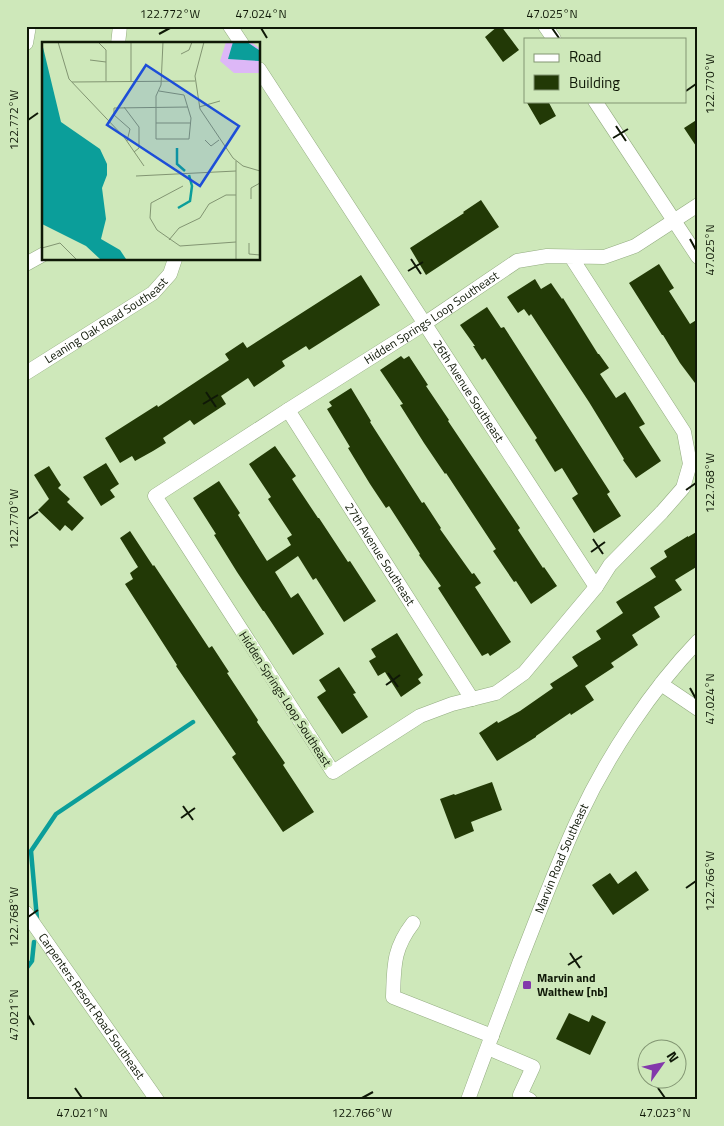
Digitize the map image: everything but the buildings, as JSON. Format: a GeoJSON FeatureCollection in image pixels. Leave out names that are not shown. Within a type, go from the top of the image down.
{"type":"FeatureCollection","features":[{"type":"Feature","properties":{"kind":"street"},"geometry":{"type":"LineString","coordinates":[[26,43],[29,26]]}},
{"type":"Feature","properties":{"kind":"street"},"geometry":{"type":"LineString","coordinates":[[118,42],[120,26]]}},
{"type":"Feature","properties":{"kind":"street"},"geometry":{"type":"LineString","coordinates":[[230,26],[241,42]]}},
{"type":"Feature","properties":{"kind":"street"},"geometry":{"type":"LineString","coordinates":[[545,26],[553,38]]}},
{"type":"Feature","properties":{"kind":"street","name":"26th Avenue Southeast"},"geometry":{"type":"LineString","coordinates":[[260,71],[596,588]]}},
{"type":"Feature","properties":{"kind":"street"},"geometry":{"type":"LineString","coordinates":[[596,102],[698,257]]}},
{"type":"Feature","properties":{"kind":"street","name":"Hidden Springs Loop Southeast"},"geometry":{"type":"LineString","coordinates":[[571,257],[684,432],[690,464],[683,488],[610,565],[596,588],[524,673],[496,693],[452,704],[420,716],[333,772],[155,496],[424,324],[517,261],[547,256],[604,257],[635,246],[698,204]]}},
{"type":"Feature","properties":{"kind":"street"},"geometry":{"type":"LineString","coordinates":[[26,264],[42,255]]}},
{"type":"Feature","properties":{"kind":"street","name":"Leaning Oak Road Southeast"},"geometry":{"type":"LineString","coordinates":[[26,373],[153,293],[170,274],[175,260]]}},
{"type":"Feature","properties":{"kind":"street","name":"27th Avenue Southeast"},"geometry":{"type":"LineString","coordinates":[[288,410],[472,699]]}},
{"type":"Feature","properties":{"kind":"street","name":"Marvin Road Southeast"},"geometry":{"type":"LineString","coordinates":[[468,1100],[542,905],[579,816],[615,751],[647,703],[698,641]]}},
{"type":"Feature","properties":{"kind":"street"},"geometry":{"type":"LineString","coordinates":[[662,684],[698,709]]}},
{"type":"Feature","properties":{"kind":"street","name":"Carpenters Resort Road Southeast"},"geometry":{"type":"LineString","coordinates":[[26,913],[157,1100]]}},
{"type":"Feature","properties":{"kind":"street"},"geometry":{"type":"LineString","coordinates":[[412,923],[404,934],[395,957],[393,997],[490,1042],[534,1067],[520,1095],[530,1100]]}},
{"type":"Feature","properties":{"kind":"waterway"},"geometry":{"type":"LineString","coordinates":[[37,919],[31,851],[56,814],[193,722]]}},
{"type":"Feature","properties":{"kind":"waterway"},"geometry":{"type":"LineString","coordinates":[[26,969],[32,961],[34,942]]}},
{"type":"Feature","properties":{"kind":"place","name":"Marvin and Walthew [nb]"},"geometry":{"type":"Point","coordinates":[527,985]}}]}
